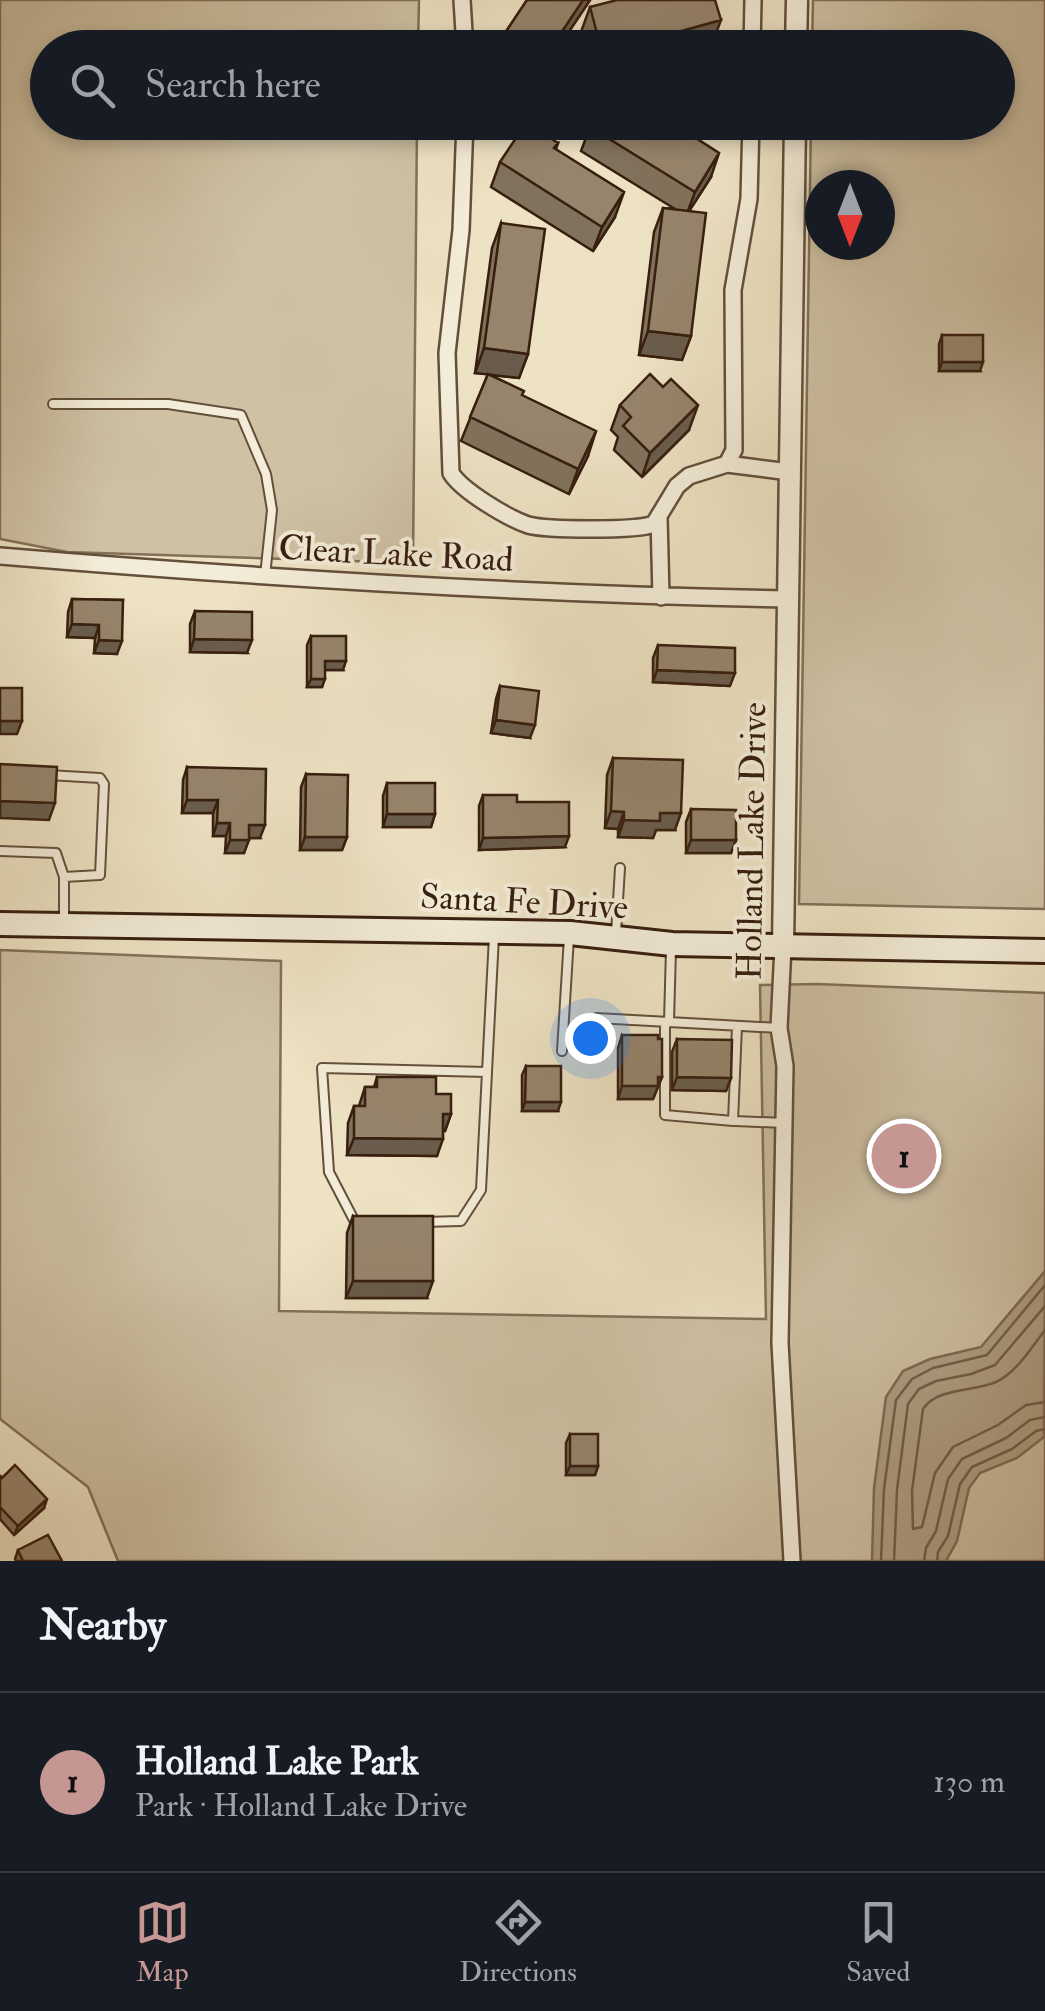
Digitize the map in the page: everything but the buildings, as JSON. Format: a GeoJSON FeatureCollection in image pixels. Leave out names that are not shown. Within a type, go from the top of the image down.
{"type":"FeatureCollection","features":[{"type":"Feature","properties":{"kind":"main road","name":"Santa Fe Drive"},"geometry":{"type":"LineString","coordinates":[[0,924],[570,932],[672,944],[1045,951]]}},
{"type":"Feature","properties":{"kind":"street"},"geometry":{"type":"LineString","coordinates":[[462,0],[464,30]]}},
{"type":"Feature","properties":{"kind":"street"},"geometry":{"type":"LineString","coordinates":[[752,30],[753,0]]}},
{"type":"Feature","properties":{"kind":"street"},"geometry":{"type":"LineString","coordinates":[[796,30],[797,0]]}},
{"type":"Feature","properties":{"kind":"street"},"geometry":{"type":"LineString","coordinates":[[464,140],[461,230],[447,353],[451,473],[465,488],[534,526],[646,527],[660,517],[676,486],[689,476],[727,464],[789,472]]}},
{"type":"Feature","properties":{"kind":"street"},"geometry":{"type":"LineString","coordinates":[[727,464],[734,450],[733,290],[750,199],[751,140]]}},
{"type":"Feature","properties":{"kind":"street","name":"Holland Lake Drive"},"geometry":{"type":"LineString","coordinates":[[792,1561],[780,1343],[784,1066],[779,1028],[784,947],[795,140]]}},
{"type":"Feature","properties":{"kind":"street"},"geometry":{"type":"LineString","coordinates":[[660,517],[661,596]]}},
{"type":"Feature","properties":{"kind":"street","name":"Clear Lake Road"},"geometry":{"type":"LineString","coordinates":[[0,556],[264,576],[788,599]]}},
{"type":"Feature","properties":{"kind":"lane"},"geometry":{"type":"LineString","coordinates":[[53,404],[168,404],[241,415],[266,474],[272,510],[264,576]]}},
{"type":"Feature","properties":{"kind":"lane"},"geometry":{"type":"LineString","coordinates":[[34,775],[100,778],[104,784],[100,875],[64,877]]}},
{"type":"Feature","properties":{"kind":"lane"},"geometry":{"type":"LineString","coordinates":[[0,851],[56,853],[64,877],[64,924]]}},
{"type":"Feature","properties":{"kind":"lane"},"geometry":{"type":"LineString","coordinates":[[616,938],[620,868]]}},
{"type":"Feature","properties":{"kind":"lane"},"geometry":{"type":"LineString","coordinates":[[408,1222],[461,1221],[481,1190],[494,932]]}},
{"type":"Feature","properties":{"kind":"lane"},"geometry":{"type":"LineString","coordinates":[[562,1051],[570,932]]}},
{"type":"Feature","properties":{"kind":"lane"},"geometry":{"type":"LineString","coordinates":[[672,944],[665,1115],[784,1123]]}},
{"type":"Feature","properties":{"kind":"lane"},"geometry":{"type":"LineString","coordinates":[[596,1018],[779,1028]]}},
{"type":"Feature","properties":{"kind":"lane"},"geometry":{"type":"LineString","coordinates":[[735,1120],[738,1026]]}},
{"type":"Feature","properties":{"kind":"lane"},"geometry":{"type":"LineString","coordinates":[[374,1224],[356,1224],[329,1172],[322,1068],[487,1072]]}},
{"type":"Feature","properties":{"kind":"shaded area"},"geometry":{"type":"Polygon","coordinates":[[[0,0],[419,0],[418,30],[30,30],[30,140],[417,140],[413,563],[67,552],[0,539],[0,0]]]}},
{"type":"Feature","properties":{"kind":"shaded area"},"geometry":{"type":"Polygon","coordinates":[[[813,0],[1045,0],[1045,909],[799,904],[809,260],[895,260],[895,170],[810,170],[811,140],[1015,140],[1015,30],[812,30],[813,0]]]}},
{"type":"Feature","properties":{"kind":"shaded area"},"geometry":{"type":"Polygon","coordinates":[[[0,950],[281,961],[279,1311],[766,1319],[760,985],[1045,993],[1045,1561],[118,1561],[88,1487],[0,1419],[0,950]]]}},
{"type":"Feature","properties":{"kind":"water"},"geometry":{"type":"Polygon","coordinates":[[[1045,1271],[1044,1437],[1017,1458],[980,1473],[969,1488],[957,1541],[946,1561],[872,1561],[874,1488],[886,1397],[903,1371],[930,1359],[981,1347],[1045,1271]]]}},
{"type":"Feature","properties":{"kind":"place","name":"Holland Lake Park"},"geometry":{"type":"Point","coordinates":[904,1156]}}]}
